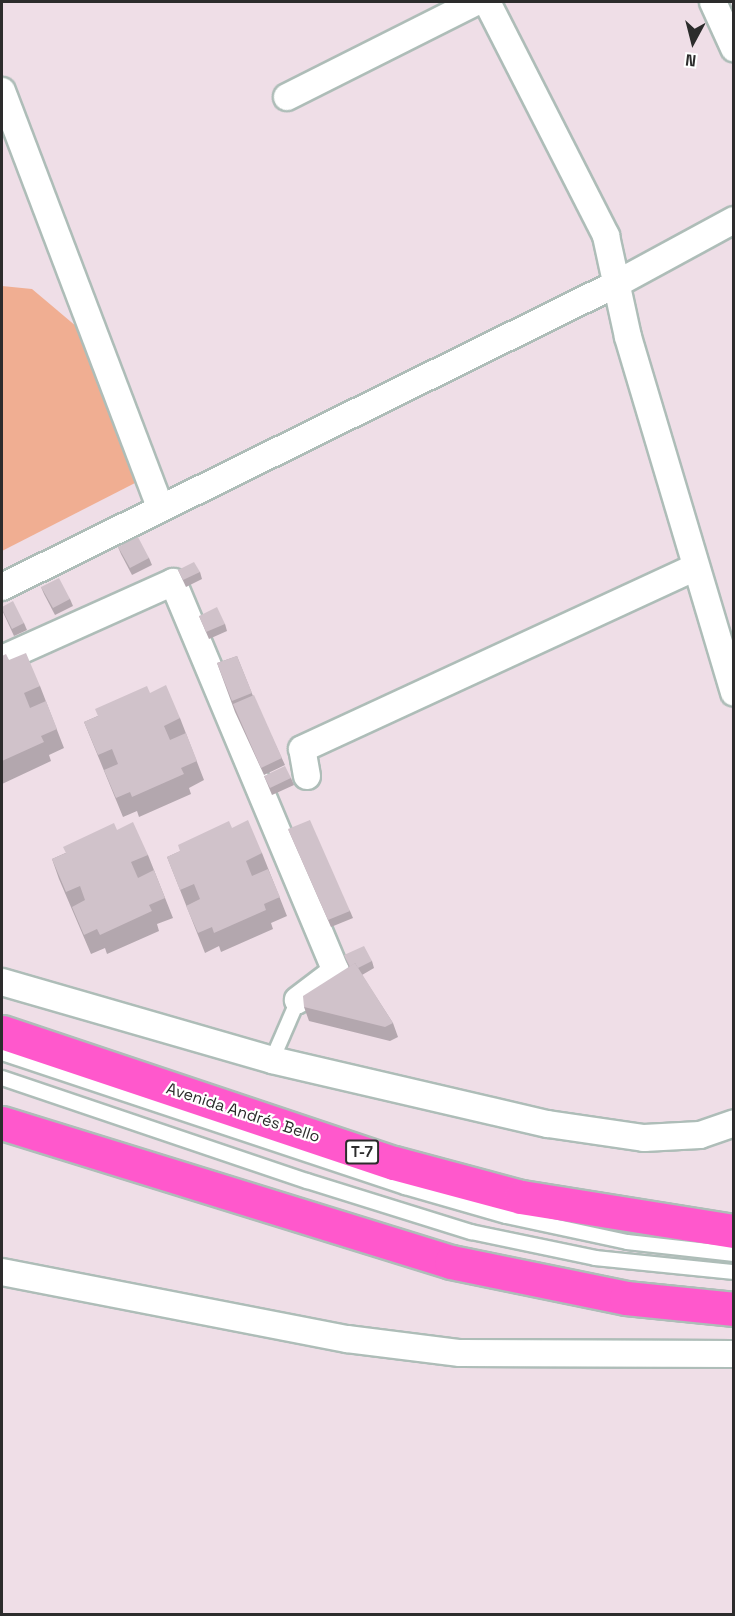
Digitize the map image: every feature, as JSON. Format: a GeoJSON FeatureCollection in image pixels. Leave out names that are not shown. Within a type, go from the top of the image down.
{"type":"FeatureCollection","features":[{"type":"Feature","properties":{"kind":"highway","name":"Avenida Andrés Bello"},"geometry":{"type":"LineString","coordinates":[[2,1032],[394,1163],[521,1197],[734,1231]]}},
{"type":"Feature","properties":{"kind":"highway"},"geometry":{"type":"LineString","coordinates":[[2,1123],[451,1262],[626,1298],[734,1309]]}},
{"type":"Feature","properties":{"kind":"street"},"geometry":{"type":"LineString","coordinates":[[287,97],[476,2]]}},
{"type":"Feature","properties":{"kind":"street"},"geometry":{"type":"LineString","coordinates":[[487,2],[606,236],[616,284],[695,567],[734,693]]}},
{"type":"Feature","properties":{"kind":"street"},"geometry":{"type":"LineString","coordinates":[[713,2],[734,48]]}},
{"type":"Feature","properties":{"kind":"street"},"geometry":{"type":"LineString","coordinates":[[2,92],[160,506]]}},
{"type":"Feature","properties":{"kind":"street"},"geometry":{"type":"LineString","coordinates":[[2,587],[160,506],[616,284],[734,220]]}},
{"type":"Feature","properties":{"kind":"street"},"geometry":{"type":"LineString","coordinates":[[307,776],[302,749],[695,567]]}},
{"type":"Feature","properties":{"kind":"street"},"geometry":{"type":"LineString","coordinates":[[2,659],[173,582],[336,971],[298,1000]]}},
{"type":"Feature","properties":{"kind":"street"},"geometry":{"type":"LineString","coordinates":[[2,982],[272,1060],[548,1124],[644,1138],[700,1135],[734,1123]]}},
{"type":"Feature","properties":{"kind":"street"},"geometry":{"type":"LineString","coordinates":[[2,1272],[347,1339],[460,1353],[734,1354]]}},
{"type":"Feature","properties":{"kind":"lane"},"geometry":{"type":"LineString","coordinates":[[272,1060],[298,1000]]}},
{"type":"Feature","properties":{"kind":"lane"},"geometry":{"type":"LineString","coordinates":[[2,1053],[405,1187],[506,1216],[627,1242],[734,1254]]}},
{"type":"Feature","properties":{"kind":"lane"},"geometry":{"type":"LineString","coordinates":[[2,1078],[307,1182],[471,1232],[595,1258],[734,1272]]}},
{"type":"Feature","properties":{"kind":"shaded area"},"geometry":{"type":"Polygon","coordinates":[[[2,286],[32,289],[83,332],[137,482],[2,551],[2,286]]]}},
{"type":"Feature","properties":{"kind":"building"},"geometry":{"type":"Polygon","coordinates":[[[138,537],[149,558],[130,568],[118,547],[138,537]]]}},
{"type":"Feature","properties":{"kind":"building"},"geometry":{"type":"Polygon","coordinates":[[[194,562],[200,572],[183,580],[178,570],[194,562]]]}},
{"type":"Feature","properties":{"kind":"building"},"geometry":{"type":"Polygon","coordinates":[[[59,578],[70,599],[53,608],[41,587],[59,578]]]}},
{"type":"Feature","properties":{"kind":"building"},"geometry":{"type":"Polygon","coordinates":[[[13,601],[24,623],[12,629],[2,607],[13,601]]]}},
{"type":"Feature","properties":{"kind":"building"},"geometry":{"type":"Polygon","coordinates":[[[217,607],[225,624],[206,632],[199,616],[217,607]]]}},
{"type":"Feature","properties":{"kind":"building"},"geometry":{"type":"Polygon","coordinates":[[[26,653],[40,686],[24,693],[30,708],[46,701],[57,729],[41,736],[44,742],[2,761],[2,656],[6,654],[9,660],[26,653]]]}},
{"type":"Feature","properties":{"kind":"building"},"geometry":{"type":"Polygon","coordinates":[[[237,656],[252,693],[232,701],[217,663],[237,656]]]}},
{"type":"Feature","properties":{"kind":"building"},"geometry":{"type":"Polygon","coordinates":[[[166,685],[180,718],[164,726],[170,740],[186,733],[197,761],[181,768],[184,774],[132,797],[130,792],[116,798],[104,770],[118,764],[112,749],[98,755],[84,722],[98,716],[95,709],[147,686],[150,693],[166,685]]]}},
{"type":"Feature","properties":{"kind":"building"},"geometry":{"type":"Polygon","coordinates":[[[254,695],[282,758],[261,768],[233,704],[254,695]]]}},
{"type":"Feature","properties":{"kind":"building"},"geometry":{"type":"Polygon","coordinates":[[[285,766],[291,778],[270,788],[264,776],[285,766]]]}},
{"type":"Feature","properties":{"kind":"building"},"geometry":{"type":"Polygon","coordinates":[[[248,820],[262,853],[246,861],[252,876],[268,869],[280,897],[264,904],[266,910],[214,933],[212,927],[198,933],[186,906],[200,899],[194,884],[180,890],[167,857],[180,851],[178,845],[229,821],[232,828],[248,820]]]}},
{"type":"Feature","properties":{"kind":"building"},"geometry":{"type":"Polygon","coordinates":[[[310,820],[350,911],[328,920],[288,829],[310,820]]]}},
{"type":"Feature","properties":{"kind":"building"},"geometry":{"type":"Polygon","coordinates":[[[133,822],[148,855],[131,862],[138,878],[154,870],[165,898],[149,905],[152,911],[100,935],[97,929],[84,935],[72,907],[85,900],[80,886],[66,892],[52,859],[66,853],[63,847],[114,823],[117,830],[133,822]]]}},
{"type":"Feature","properties":{"kind":"building"},"geometry":{"type":"Polygon","coordinates":[[[364,946],[372,961],[358,968],[355,963],[350,967],[344,955],[364,946]]]}},
{"type":"Feature","properties":{"kind":"building"},"geometry":{"type":"Polygon","coordinates":[[[355,963],[393,1023],[385,1027],[304,1007],[303,996],[355,963]]]}}]}
